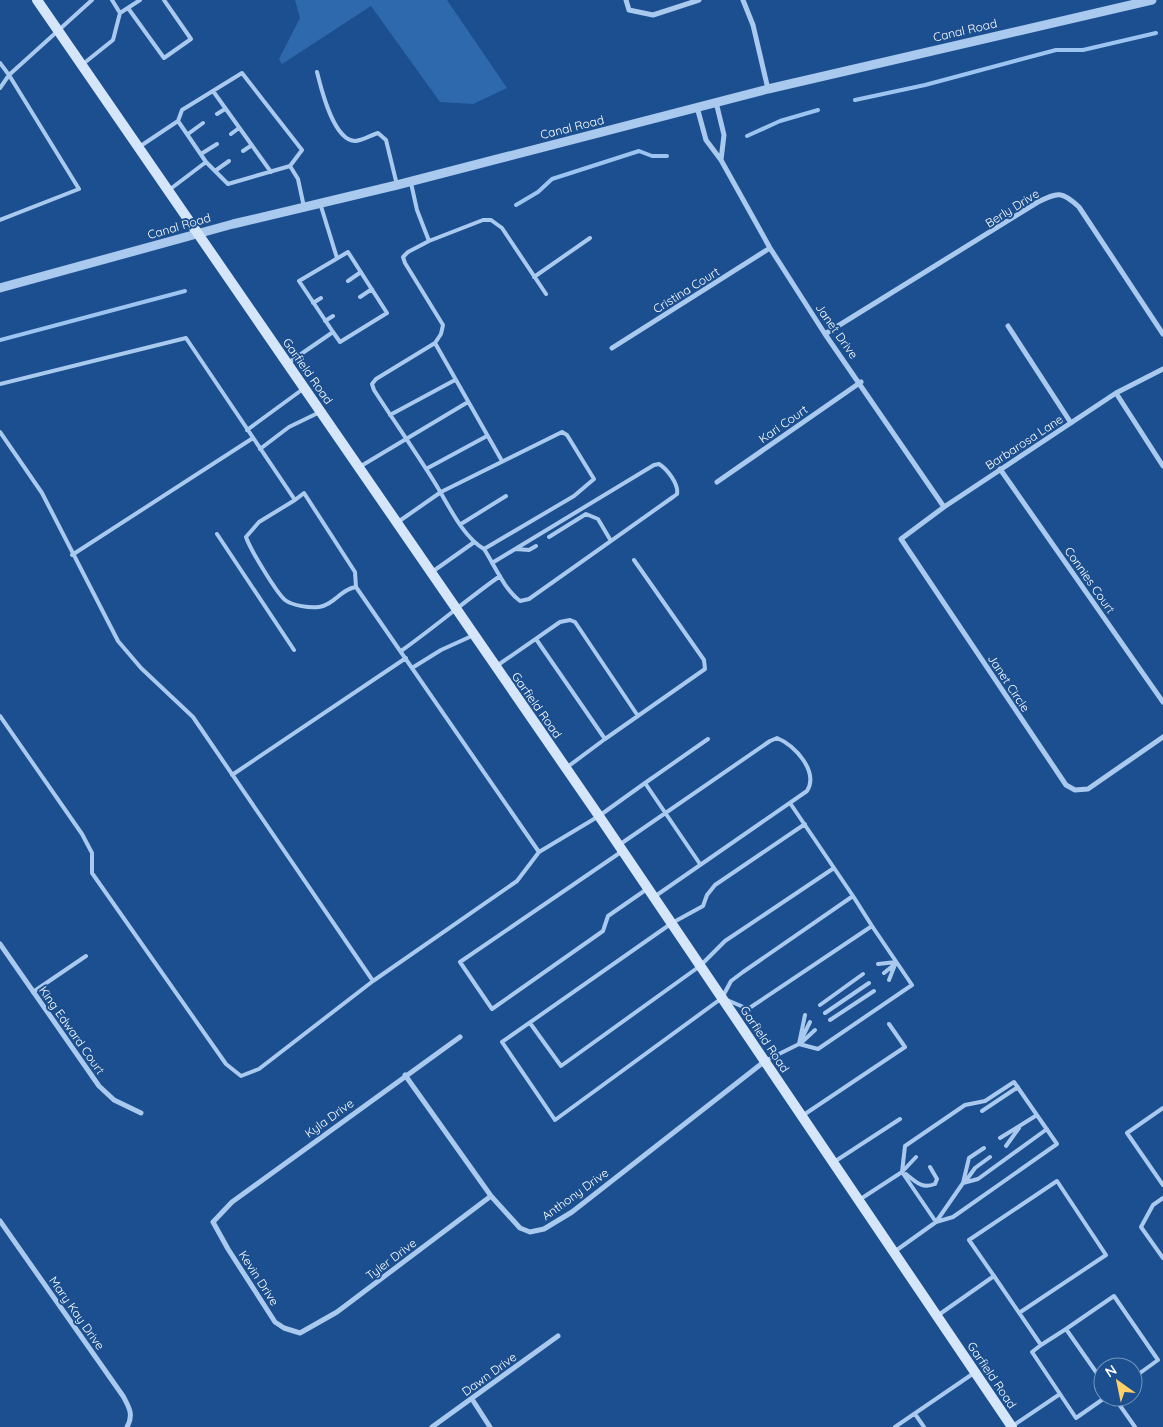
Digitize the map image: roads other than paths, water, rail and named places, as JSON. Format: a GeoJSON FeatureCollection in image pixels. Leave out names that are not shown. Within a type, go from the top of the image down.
{"type":"FeatureCollection","features":[{"type":"Feature","properties":{"kind":"main road","name":"Garfield Road"},"geometry":{"type":"LineString","coordinates":[[37,0],[322,411],[396,524],[621,848],[1012,1427]]}},
{"type":"Feature","properties":{"kind":"street"},"geometry":{"type":"LineString","coordinates":[[626,0],[629,10],[653,15],[698,0]]}},
{"type":"Feature","properties":{"kind":"street"},"geometry":{"type":"LineString","coordinates":[[743,0],[753,25],[768,88]]}},
{"type":"Feature","properties":{"kind":"street","name":"Canal Road"},"geometry":{"type":"LineString","coordinates":[[0,288],[199,233],[397,185],[768,88],[1134,2],[1152,0]]}},
{"type":"Feature","properties":{"kind":"street"},"geometry":{"type":"LineString","coordinates":[[716,102],[724,135],[721,160]]}},
{"type":"Feature","properties":{"kind":"street","name":"Janet Drive"},"geometry":{"type":"LineString","coordinates":[[698,107],[706,140],[721,160],[770,248],[825,334],[861,382],[944,507]]}},
{"type":"Feature","properties":{"kind":"street","name":"Berly Drive"},"geometry":{"type":"LineString","coordinates":[[825,334],[1053,194],[1060,194],[1079,206],[1163,334]]}},
{"type":"Feature","properties":{"kind":"street","name":"Cristina Court"},"geometry":{"type":"LineString","coordinates":[[612,348],[770,248]]}},
{"type":"Feature","properties":{"kind":"street"},"geometry":{"type":"LineString","coordinates":[[1008,326],[1071,422]]}},
{"type":"Feature","properties":{"kind":"street","name":"Barbarosa Lane"},"geometry":{"type":"LineString","coordinates":[[901,539],[944,507],[1071,422],[1116,393],[1163,369]]}},
{"type":"Feature","properties":{"kind":"street","name":"Kari Court"},"geometry":{"type":"LineString","coordinates":[[716,482],[861,382]]}},
{"type":"Feature","properties":{"kind":"street"},"geometry":{"type":"LineString","coordinates":[[1116,393],[1163,466]]}},
{"type":"Feature","properties":{"kind":"street","name":"Connies Court"},"geometry":{"type":"LineString","coordinates":[[1000,469],[1163,702]]}},
{"type":"Feature","properties":{"kind":"street","name":"Janet Circle"},"geometry":{"type":"LineString","coordinates":[[901,539],[1066,785],[1075,790],[1088,789],[1163,737]]}},
{"type":"Feature","properties":{"kind":"street","name":"King Edward Court"},"geometry":{"type":"LineString","coordinates":[[0,944],[99,1086],[114,1100],[141,1113]]}},
{"type":"Feature","properties":{"kind":"street","name":"Kyla Drive"},"geometry":{"type":"LineString","coordinates":[[213,1222],[232,1202],[460,1037]]}},
{"type":"Feature","properties":{"kind":"street","name":"Anthony Drive"},"geometry":{"type":"LineString","coordinates":[[405,1075],[491,1196],[520,1228],[530,1232],[544,1229],[572,1212],[766,1061]]}},
{"type":"Feature","properties":{"kind":"street","name":"Tyler Drive"},"geometry":{"type":"LineString","coordinates":[[300,1333],[337,1312],[491,1196]]}},
{"type":"Feature","properties":{"kind":"street","name":"Mary Kay Drive"},"geometry":{"type":"LineString","coordinates":[[0,1220],[114,1382],[130,1408],[131,1420],[127,1427]]}},
{"type":"Feature","properties":{"kind":"street","name":"Kevin Drive"},"geometry":{"type":"LineString","coordinates":[[213,1222],[228,1249],[276,1322],[284,1328],[300,1333]]}},
{"type":"Feature","properties":{"kind":"street","name":"Dawn Drive"},"geometry":{"type":"LineString","coordinates":[[432,1427],[558,1336]]}},
{"type":"Feature","properties":{"kind":"street"},"geometry":{"type":"LineString","coordinates":[[472,1399],[490,1427]]}},
{"type":"Feature","properties":{"kind":"lane"},"geometry":{"type":"LineString","coordinates":[[0,88],[9,75],[92,0]]}},
{"type":"Feature","properties":{"kind":"lane"},"geometry":{"type":"LineString","coordinates":[[112,0],[120,13]]}},
{"type":"Feature","properties":{"kind":"lane"},"geometry":{"type":"LineString","coordinates":[[81,65],[113,40],[120,13],[140,0]]}},
{"type":"Feature","properties":{"kind":"lane"},"geometry":{"type":"LineString","coordinates":[[128,8],[164,58],[191,39],[164,0]]}},
{"type":"Feature","properties":{"kind":"lane"},"geometry":{"type":"LineString","coordinates":[[0,63],[79,189],[0,220]]}},
{"type":"Feature","properties":{"kind":"lane"},"geometry":{"type":"LineString","coordinates":[[317,72],[325,104],[346,137],[355,141],[378,133],[386,140],[397,185]]}},
{"type":"Feature","properties":{"kind":"lane"},"geometry":{"type":"LineString","coordinates":[[139,148],[178,120],[182,110],[242,73],[302,150],[290,166],[228,184],[206,162],[178,120]]}},
{"type":"Feature","properties":{"kind":"lane"},"geometry":{"type":"LineString","coordinates":[[213,91],[271,172]]}},
{"type":"Feature","properties":{"kind":"lane"},"geometry":{"type":"LineString","coordinates":[[217,114],[226,109]]}},
{"type":"Feature","properties":{"kind":"lane"},"geometry":{"type":"LineString","coordinates":[[188,134],[203,124]]}},
{"type":"Feature","properties":{"kind":"lane"},"geometry":{"type":"LineString","coordinates":[[231,134],[239,128]]}},
{"type":"Feature","properties":{"kind":"lane"},"geometry":{"type":"LineString","coordinates":[[201,154],[217,144]]}},
{"type":"Feature","properties":{"kind":"lane"},"geometry":{"type":"LineString","coordinates":[[243,151],[252,145]]}},
{"type":"Feature","properties":{"kind":"lane"},"geometry":{"type":"LineString","coordinates":[[215,171],[229,161]]}},
{"type":"Feature","properties":{"kind":"lane"},"geometry":{"type":"LineString","coordinates":[[168,190],[206,162]]}},
{"type":"Feature","properties":{"kind":"lane"},"geometry":{"type":"LineString","coordinates":[[290,166],[298,179],[304,207]]}},
{"type":"Feature","properties":{"kind":"lane"},"geometry":{"type":"LineString","coordinates":[[411,181],[417,210],[429,241]]}},
{"type":"Feature","properties":{"kind":"lane"},"geometry":{"type":"LineString","coordinates":[[320,203],[337,258]]}},
{"type":"Feature","properties":{"kind":"lane"},"geometry":{"type":"LineString","coordinates":[[492,563],[659,464],[677,486],[677,494],[529,599],[520,601],[515,597],[500,576],[492,563],[484,549],[473,543],[372,384],[435,344],[441,334],[443,325],[403,257],[408,252],[429,241],[483,220],[491,220],[502,228],[546,294]]}},
{"type":"Feature","properties":{"kind":"lane"},"geometry":{"type":"LineString","coordinates":[[534,277],[590,238]]}},
{"type":"Feature","properties":{"kind":"lane"},"geometry":{"type":"LineString","coordinates":[[348,252],[387,313],[340,342],[299,281],[337,258],[348,252]]}},
{"type":"Feature","properties":{"kind":"lane"},"geometry":{"type":"LineString","coordinates":[[348,281],[361,272]]}},
{"type":"Feature","properties":{"kind":"lane"},"geometry":{"type":"LineString","coordinates":[[360,297],[372,290]]}},
{"type":"Feature","properties":{"kind":"lane"},"geometry":{"type":"LineString","coordinates":[[314,303],[321,298]]}},
{"type":"Feature","properties":{"kind":"lane"},"geometry":{"type":"LineString","coordinates":[[325,321],[333,316]]}},
{"type":"Feature","properties":{"kind":"lane"},"geometry":{"type":"LineString","coordinates":[[288,363],[333,332]]}},
{"type":"Feature","properties":{"kind":"lane"},"geometry":{"type":"LineString","coordinates":[[0,384],[186,338],[295,500]]}},
{"type":"Feature","properties":{"kind":"lane"},"geometry":{"type":"LineString","coordinates":[[435,344],[502,461]]}},
{"type":"Feature","properties":{"kind":"lane"},"geometry":{"type":"LineString","coordinates":[[390,415],[455,380]]}},
{"type":"Feature","properties":{"kind":"lane"},"geometry":{"type":"LineString","coordinates":[[247,430],[305,388]]}},
{"type":"Feature","properties":{"kind":"lane"},"geometry":{"type":"LineString","coordinates":[[358,468],[468,402]]}},
{"type":"Feature","properties":{"kind":"lane"},"geometry":{"type":"LineString","coordinates":[[260,449],[289,427],[322,411]]}},
{"type":"Feature","properties":{"kind":"lane"},"geometry":{"type":"LineString","coordinates":[[0,432],[42,494],[118,641],[141,668],[193,717],[373,981]]}},
{"type":"Feature","properties":{"kind":"lane"},"geometry":{"type":"LineString","coordinates":[[396,524],[441,492],[562,432],[568,435],[594,479],[574,496],[484,549]]}},
{"type":"Feature","properties":{"kind":"lane"},"geometry":{"type":"LineString","coordinates":[[426,469],[487,436]]}},
{"type":"Feature","properties":{"kind":"lane"},"geometry":{"type":"LineString","coordinates":[[72,555],[252,438]]}},
{"type":"Feature","properties":{"kind":"lane"},"geometry":{"type":"LineString","coordinates":[[356,587],[348,588],[330,603],[320,607],[302,606],[286,600],[250,549],[246,537],[259,522],[304,493],[355,572],[356,587],[539,852]]}},
{"type":"Feature","properties":{"kind":"lane"},"geometry":{"type":"LineString","coordinates":[[461,524],[506,496]]}},
{"type":"Feature","properties":{"kind":"lane"},"geometry":{"type":"LineString","coordinates":[[548,538],[586,514],[598,519],[611,541]]}},
{"type":"Feature","properties":{"kind":"lane"},"geometry":{"type":"LineString","coordinates":[[217,534],[294,650]]}},
{"type":"Feature","properties":{"kind":"lane"},"geometry":{"type":"LineString","coordinates":[[430,573],[473,543]]}},
{"type":"Feature","properties":{"kind":"lane"},"geometry":{"type":"LineString","coordinates":[[515,549],[529,550],[536,546]]}},
{"type":"Feature","properties":{"kind":"lane"},"geometry":{"type":"LineString","coordinates":[[566,768],[705,669],[705,664],[634,560]]}},
{"type":"Feature","properties":{"kind":"lane"},"geometry":{"type":"LineString","coordinates":[[401,651],[435,628],[456,608],[500,576]]}},
{"type":"Feature","properties":{"kind":"lane"},"geometry":{"type":"LineString","coordinates":[[496,666],[560,622],[570,620],[574,622],[638,716]]}},
{"type":"Feature","properties":{"kind":"lane"},"geometry":{"type":"LineString","coordinates":[[412,668],[441,650],[474,635]]}},
{"type":"Feature","properties":{"kind":"lane"},"geometry":{"type":"LineString","coordinates":[[536,639],[605,740]]}},
{"type":"Feature","properties":{"kind":"lane"},"geometry":{"type":"LineString","coordinates":[[232,775],[406,658]]}},
{"type":"Feature","properties":{"kind":"lane"},"geometry":{"type":"LineString","coordinates":[[0,716],[82,834],[92,853],[92,873],[226,1064],[241,1076],[259,1069],[373,981],[517,881],[539,852],[599,816],[708,739]]}},
{"type":"Feature","properties":{"kind":"lane"},"geometry":{"type":"LineString","coordinates":[[777,738],[787,742],[796,750],[811,777],[810,786],[807,791],[790,803],[700,864],[608,916],[603,931],[492,1009],[460,962],[621,848],[666,813],[777,738]]}},
{"type":"Feature","properties":{"kind":"lane"},"geometry":{"type":"LineString","coordinates":[[645,783],[700,864]]}},
{"type":"Feature","properties":{"kind":"lane"},"geometry":{"type":"LineString","coordinates":[[790,803],[912,985],[818,1049],[799,1044]]}},
{"type":"Feature","properties":{"kind":"lane"},"geometry":{"type":"LineString","coordinates":[[804,824],[715,885],[707,895],[703,906],[672,923],[502,1042],[555,1120],[722,998],[731,981],[853,896]]}},
{"type":"Feature","properties":{"kind":"lane"},"geometry":{"type":"LineString","coordinates":[[530,1023],[561,1066],[700,966],[725,941],[834,868]]}},
{"type":"Feature","properties":{"kind":"lane"},"geometry":{"type":"LineString","coordinates":[[722,998],[748,1009],[872,926]]}},
{"type":"Feature","properties":{"kind":"lane"},"geometry":{"type":"LineString","coordinates":[[33,992],[86,956]]}},
{"type":"Feature","properties":{"kind":"lane"},"geometry":{"type":"LineString","coordinates":[[878,964],[896,962]]}},
{"type":"Feature","properties":{"kind":"lane"},"geometry":{"type":"LineString","coordinates":[[884,972],[896,962]]}},
{"type":"Feature","properties":{"kind":"lane"},"geometry":{"type":"LineString","coordinates":[[890,980],[896,962]]}},
{"type":"Feature","properties":{"kind":"lane"},"geometry":{"type":"LineString","coordinates":[[820,1005],[863,974]]}},
{"type":"Feature","properties":{"kind":"lane"},"geometry":{"type":"LineString","coordinates":[[825,1013],[868,983]]}},
{"type":"Feature","properties":{"kind":"lane"},"geometry":{"type":"LineString","coordinates":[[830,1020],[874,991]]}},
{"type":"Feature","properties":{"kind":"lane"},"geometry":{"type":"LineString","coordinates":[[799,1044],[804,1015]]}},
{"type":"Feature","properties":{"kind":"lane"},"geometry":{"type":"LineString","coordinates":[[799,1044],[810,1022]]}},
{"type":"Feature","properties":{"kind":"lane"},"geometry":{"type":"LineString","coordinates":[[802,1116],[904,1047],[889,1024]]}},
{"type":"Feature","properties":{"kind":"lane"},"geometry":{"type":"LineString","coordinates":[[766,1061],[799,1044],[815,1030]]}},
{"type":"Feature","properties":{"kind":"lane"},"geometry":{"type":"LineString","coordinates":[[1014,1082],[1057,1144],[953,1217],[936,1222],[902,1172],[905,1146],[965,1105],[985,1101],[1014,1082]]}},
{"type":"Feature","properties":{"kind":"lane"},"geometry":{"type":"LineString","coordinates":[[982,1111],[1018,1087]]}},
{"type":"Feature","properties":{"kind":"lane"},"geometry":{"type":"LineString","coordinates":[[1163,1108],[1127,1132],[1163,1185]]}},
{"type":"Feature","properties":{"kind":"lane"},"geometry":{"type":"LineString","coordinates":[[1000,1138],[1037,1116]]}},
{"type":"Feature","properties":{"kind":"lane"},"geometry":{"type":"LineString","coordinates":[[834,1162],[900,1119]]}},
{"type":"Feature","properties":{"kind":"lane"},"geometry":{"type":"LineString","coordinates":[[1006,1146],[1020,1127]]}},
{"type":"Feature","properties":{"kind":"lane"},"geometry":{"type":"LineString","coordinates":[[963,1184],[978,1179],[1047,1129]]}},
{"type":"Feature","properties":{"kind":"lane"},"geometry":{"type":"LineString","coordinates":[[963,1184],[969,1158],[984,1148]]}},
{"type":"Feature","properties":{"kind":"lane"},"geometry":{"type":"LineString","coordinates":[[859,1200],[902,1172],[916,1157]]}},
{"type":"Feature","properties":{"kind":"lane"},"geometry":{"type":"LineString","coordinates":[[894,1252],[936,1222],[975,1168],[990,1157]]}},
{"type":"Feature","properties":{"kind":"lane"},"geometry":{"type":"LineString","coordinates":[[902,1172],[920,1185],[928,1187],[935,1184],[937,1178],[930,1167]]}},
{"type":"Feature","properties":{"kind":"lane"},"geometry":{"type":"LineString","coordinates":[[1019,1313],[1106,1255],[1057,1181],[969,1240],[994,1276],[1019,1313],[1041,1345]]}},
{"type":"Feature","properties":{"kind":"lane"},"geometry":{"type":"LineString","coordinates":[[1163,1198],[1153,1205],[1142,1227],[1163,1258]]}},
{"type":"Feature","properties":{"kind":"lane"},"geometry":{"type":"LineString","coordinates":[[937,1316],[994,1276]]}},
{"type":"Feature","properties":{"kind":"lane"},"geometry":{"type":"LineString","coordinates":[[1093,1406],[1076,1418],[1032,1352],[1114,1296],[1158,1360],[1143,1371]]}},
{"type":"Feature","properties":{"kind":"lane"},"geometry":{"type":"LineString","coordinates":[[1066,1329],[1093,1368]]}},
{"type":"Feature","properties":{"kind":"lane"},"geometry":{"type":"LineString","coordinates":[[895,1427],[975,1372]]}},
{"type":"Feature","properties":{"kind":"lane"},"geometry":{"type":"LineString","coordinates":[[1012,1427],[1060,1394]]}},
{"type":"Feature","properties":{"kind":"lane"},"geometry":{"type":"LineString","coordinates":[[1121,1407],[1135,1427]]}},
{"type":"Feature","properties":{"kind":"lane"},"geometry":{"type":"LineString","coordinates":[[915,1414],[924,1427]]}},
{"type":"Feature","properties":{"kind":"waterway"},"geometry":{"type":"LineString","coordinates":[[855,100],[925,85],[1056,50],[1083,50],[1156,33]]}},
{"type":"Feature","properties":{"kind":"waterway"},"geometry":{"type":"LineString","coordinates":[[747,136],[780,121],[818,110]]}},
{"type":"Feature","properties":{"kind":"waterway"},"geometry":{"type":"LineString","coordinates":[[516,205],[538,192],[552,179],[639,151],[652,156],[667,156]]}},
{"type":"Feature","properties":{"kind":"waterway"},"geometry":{"type":"LineString","coordinates":[[0,340],[185,291]]}}]}
